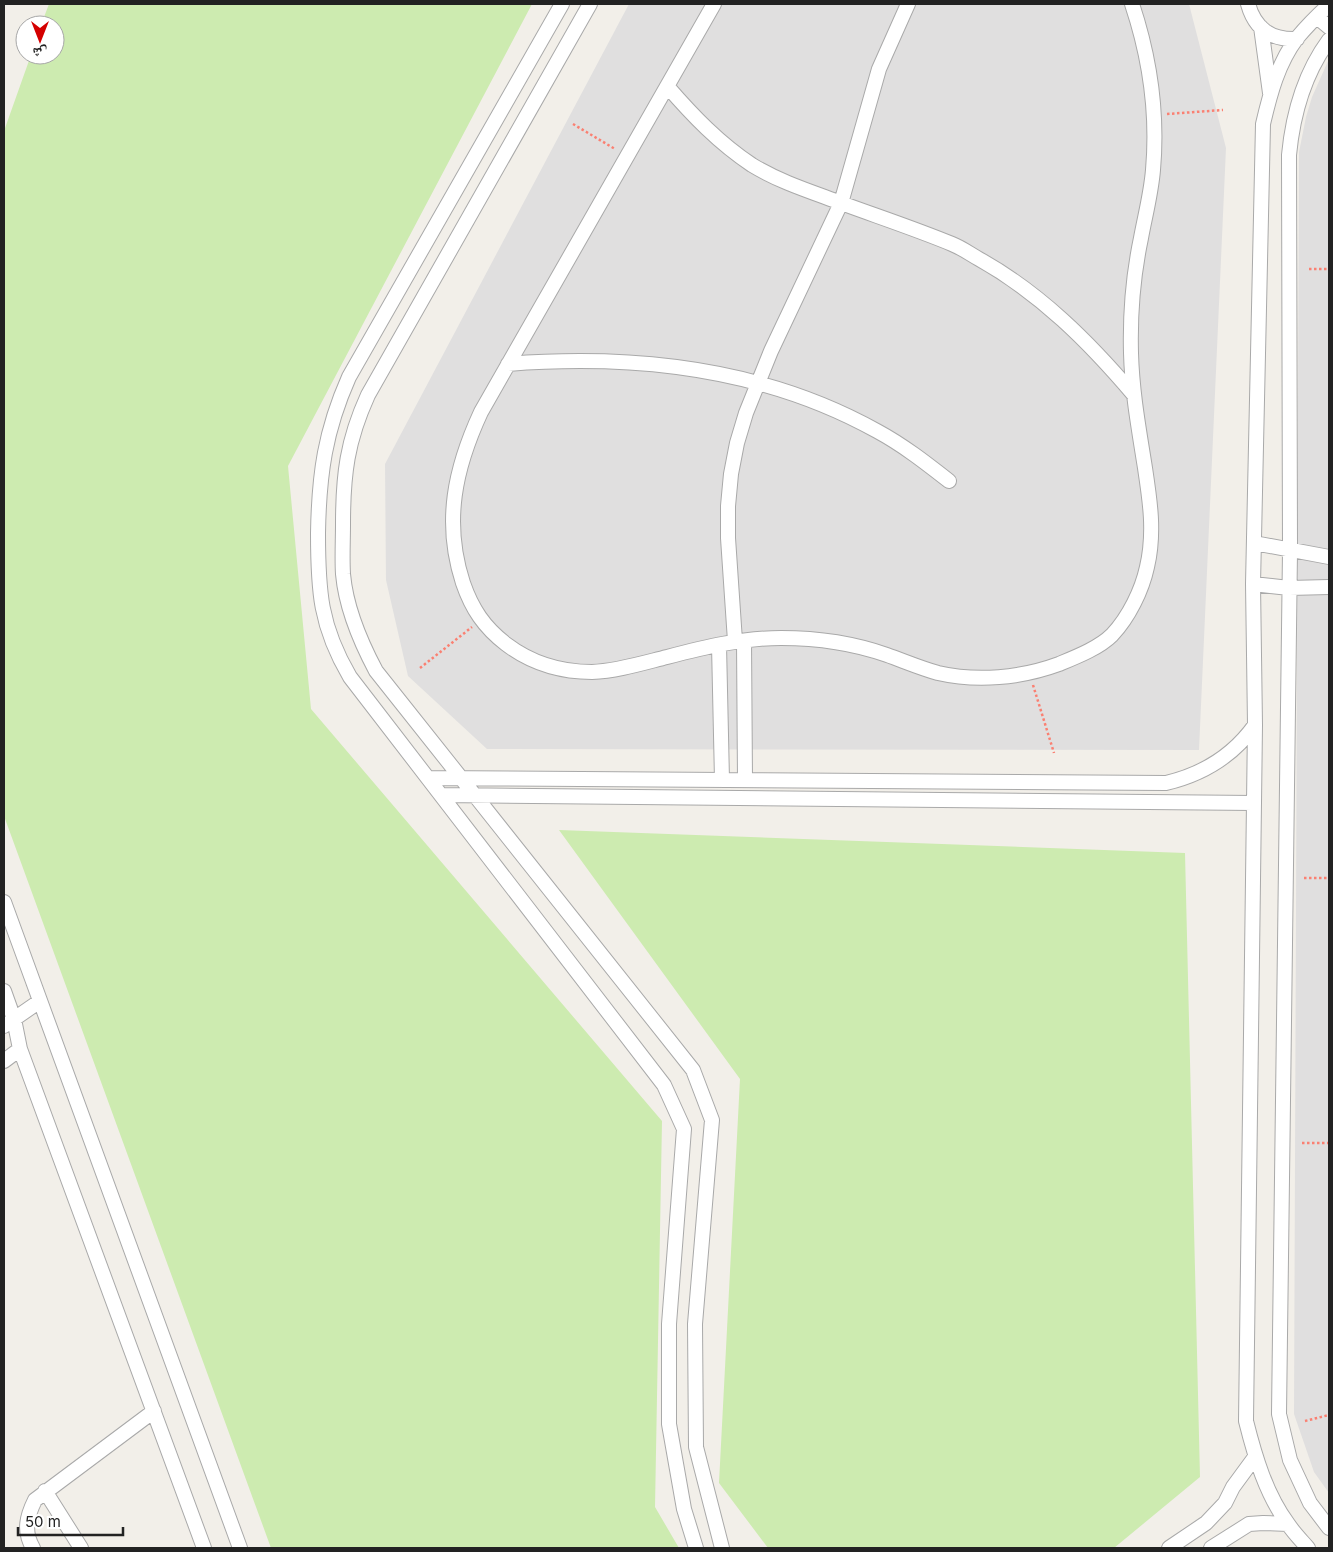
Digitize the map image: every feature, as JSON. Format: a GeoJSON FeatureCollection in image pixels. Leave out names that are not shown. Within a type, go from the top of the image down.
{"type":"FeatureCollection","features":[{"type":"Feature","properties":{"kind":"street"},"geometry":{"type":"LineString","coordinates":[[562,4],[349,377],[333,415],[322,458],[318,505],[319,593],[333,645],[350,676],[664,1085],[684,1129],[669,1324],[669,1424],[684,1509],[696,1548]]}},
{"type":"Feature","properties":{"kind":"street"},"geometry":{"type":"LineString","coordinates":[[590,4],[368,395],[354,429],[347,458],[343,502],[343,574],[358,634],[376,671],[693,1070],[712,1120],[695,1324],[696,1447],[722,1548]]}},
{"type":"Feature","properties":{"kind":"street"},"geometry":{"type":"LineString","coordinates":[[714,4],[481,412],[471,432],[464,454],[454,499],[452,522],[457,564],[470,603],[480,620],[498,638],[515,651],[547,665],[575,671],[596,672],[740,641],[780,638],[816,639],[851,645],[942,674],[972,677],[1002,676],[1030,673],[1060,664],[1087,651],[1111,636],[1127,615],[1139,592],[1147,568],[1152,542],[1152,516],[1134,395],[1131,317],[1134,278],[1153,171],[1155,136],[1149,66],[1132,4]]}},
{"type":"Feature","properties":{"kind":"street"},"geometry":{"type":"LineString","coordinates":[[745,780],[740,641],[728,538],[731,474],[737,443],[746,413],[770,351],[841,203],[879,69],[908,4]]}},
{"type":"Feature","properties":{"kind":"street"},"geometry":{"type":"LineString","coordinates":[[1248,4],[1261,27],[1271,36],[1284,40],[1297,39]]}},
{"type":"Feature","properties":{"kind":"street"},"geometry":{"type":"LineString","coordinates":[[1308,1548],[1288,1524],[1269,1491],[1255,1457],[1246,1421],[1255,724],[1253,584],[1263,124],[1270,94],[1281,66],[1297,39],[1329,5]]}},
{"type":"Feature","properties":{"kind":"street"},"geometry":{"type":"LineString","coordinates":[[1317,17],[1329,27]]}},
{"type":"Feature","properties":{"kind":"street"},"geometry":{"type":"LineString","coordinates":[[1261,27],[1270,94]]}},
{"type":"Feature","properties":{"kind":"street"},"geometry":{"type":"LineString","coordinates":[[1329,40],[1309,72],[1299,99],[1288,155],[1290,551],[1278,1414],[1290,1460],[1310,1503],[1329,1528]]}},
{"type":"Feature","properties":{"kind":"street"},"geometry":{"type":"LineString","coordinates":[[667,86],[700,123],[722,143],[754,166],[789,184],[954,245],[995,268],[1034,295],[1070,325],[1103,358],[1134,395]]}},
{"type":"Feature","properties":{"kind":"street"},"geometry":{"type":"LineString","coordinates":[[508,364],[550,360],[634,362],[692,369],[757,383],[799,395],[839,412],[915,454],[949,480]]}},
{"type":"Feature","properties":{"kind":"street"},"geometry":{"type":"LineString","coordinates":[[1254,543],[1329,557]]}},
{"type":"Feature","properties":{"kind":"street"},"geometry":{"type":"LineString","coordinates":[[1253,584],[1289,588],[1329,587]]}},
{"type":"Feature","properties":{"kind":"street"},"geometry":{"type":"LineString","coordinates":[[719,645],[722,780]]}},
{"type":"Feature","properties":{"kind":"street"},"geometry":{"type":"LineString","coordinates":[[429,778],[1166,783],[1193,776],[1218,762],[1239,745],[1255,724]]}},
{"type":"Feature","properties":{"kind":"street"},"geometry":{"type":"LineString","coordinates":[[442,795],[1254,803]]}},
{"type":"Feature","properties":{"kind":"street"},"geometry":{"type":"LineString","coordinates":[[4,902],[240,1548]]}},
{"type":"Feature","properties":{"kind":"street"},"geometry":{"type":"LineString","coordinates":[[4,991],[9,1023],[204,1548]]}},
{"type":"Feature","properties":{"kind":"street"},"geometry":{"type":"LineString","coordinates":[[9,1023],[40,1001]]}},
{"type":"Feature","properties":{"kind":"street"},"geometry":{"type":"LineString","coordinates":[[4,1061],[20,1049]]}},
{"type":"Feature","properties":{"kind":"street"},"geometry":{"type":"LineString","coordinates":[[32,1548],[26,1527],[28,1513],[35,1500],[154,1411]]}},
{"type":"Feature","properties":{"kind":"street"},"geometry":{"type":"LineString","coordinates":[[1169,1548],[1206,1523],[1225,1502],[1233,1487],[1255,1457]]}},
{"type":"Feature","properties":{"kind":"street"},"geometry":{"type":"LineString","coordinates":[[45,1491],[81,1548]]}},
{"type":"Feature","properties":{"kind":"street"},"geometry":{"type":"LineString","coordinates":[[1211,1548],[1249,1524],[1288,1524]]}},
{"type":"Feature","properties":{"kind":"path"},"geometry":{"type":"LineString","coordinates":[[1154,114],[1223,110]]}},
{"type":"Feature","properties":{"kind":"path"},"geometry":{"type":"LineString","coordinates":[[573,124],[627,156]]}},
{"type":"Feature","properties":{"kind":"path"},"geometry":{"type":"LineString","coordinates":[[1309,269],[1329,269]]}},
{"type":"Feature","properties":{"kind":"path"},"geometry":{"type":"LineString","coordinates":[[420,668],[480,620]]}},
{"type":"Feature","properties":{"kind":"path"},"geometry":{"type":"LineString","coordinates":[[1030,673],[1054,753]]}},
{"type":"Feature","properties":{"kind":"path"},"geometry":{"type":"LineString","coordinates":[[1304,878],[1329,878]]}},
{"type":"Feature","properties":{"kind":"path"},"geometry":{"type":"LineString","coordinates":[[1302,1144],[1329,1143]]}},
{"type":"Feature","properties":{"kind":"path"},"geometry":{"type":"LineString","coordinates":[[1305,1421],[1329,1415]]}},
{"type":"Feature","properties":{"kind":"shaded area"},"geometry":{"type":"Polygon","coordinates":[[[629,4],[1189,4],[1226,148],[1199,750],[487,749],[408,676],[386,580],[385,464],[629,4]]]}},
{"type":"Feature","properties":{"kind":"shaded area"},"geometry":{"type":"Polygon","coordinates":[[[1329,59],[1329,1493],[1314,1472],[1294,1414],[1299,152],[1312,97],[1329,59]]]}},
{"type":"Feature","properties":{"kind":"green space"},"geometry":{"type":"Polygon","coordinates":[[[49,4],[532,4],[288,466],[311,709],[662,1121],[655,1507],[679,1548],[271,1548],[4,816],[4,131],[27,65],[65,65],[65,15],[45,15],[49,4]]]}},
{"type":"Feature","properties":{"kind":"green space"},"geometry":{"type":"Polygon","coordinates":[[[559,830],[1185,853],[1200,1477],[1114,1548],[768,1548],[719,1483],[740,1079],[559,830]]]}}]}
